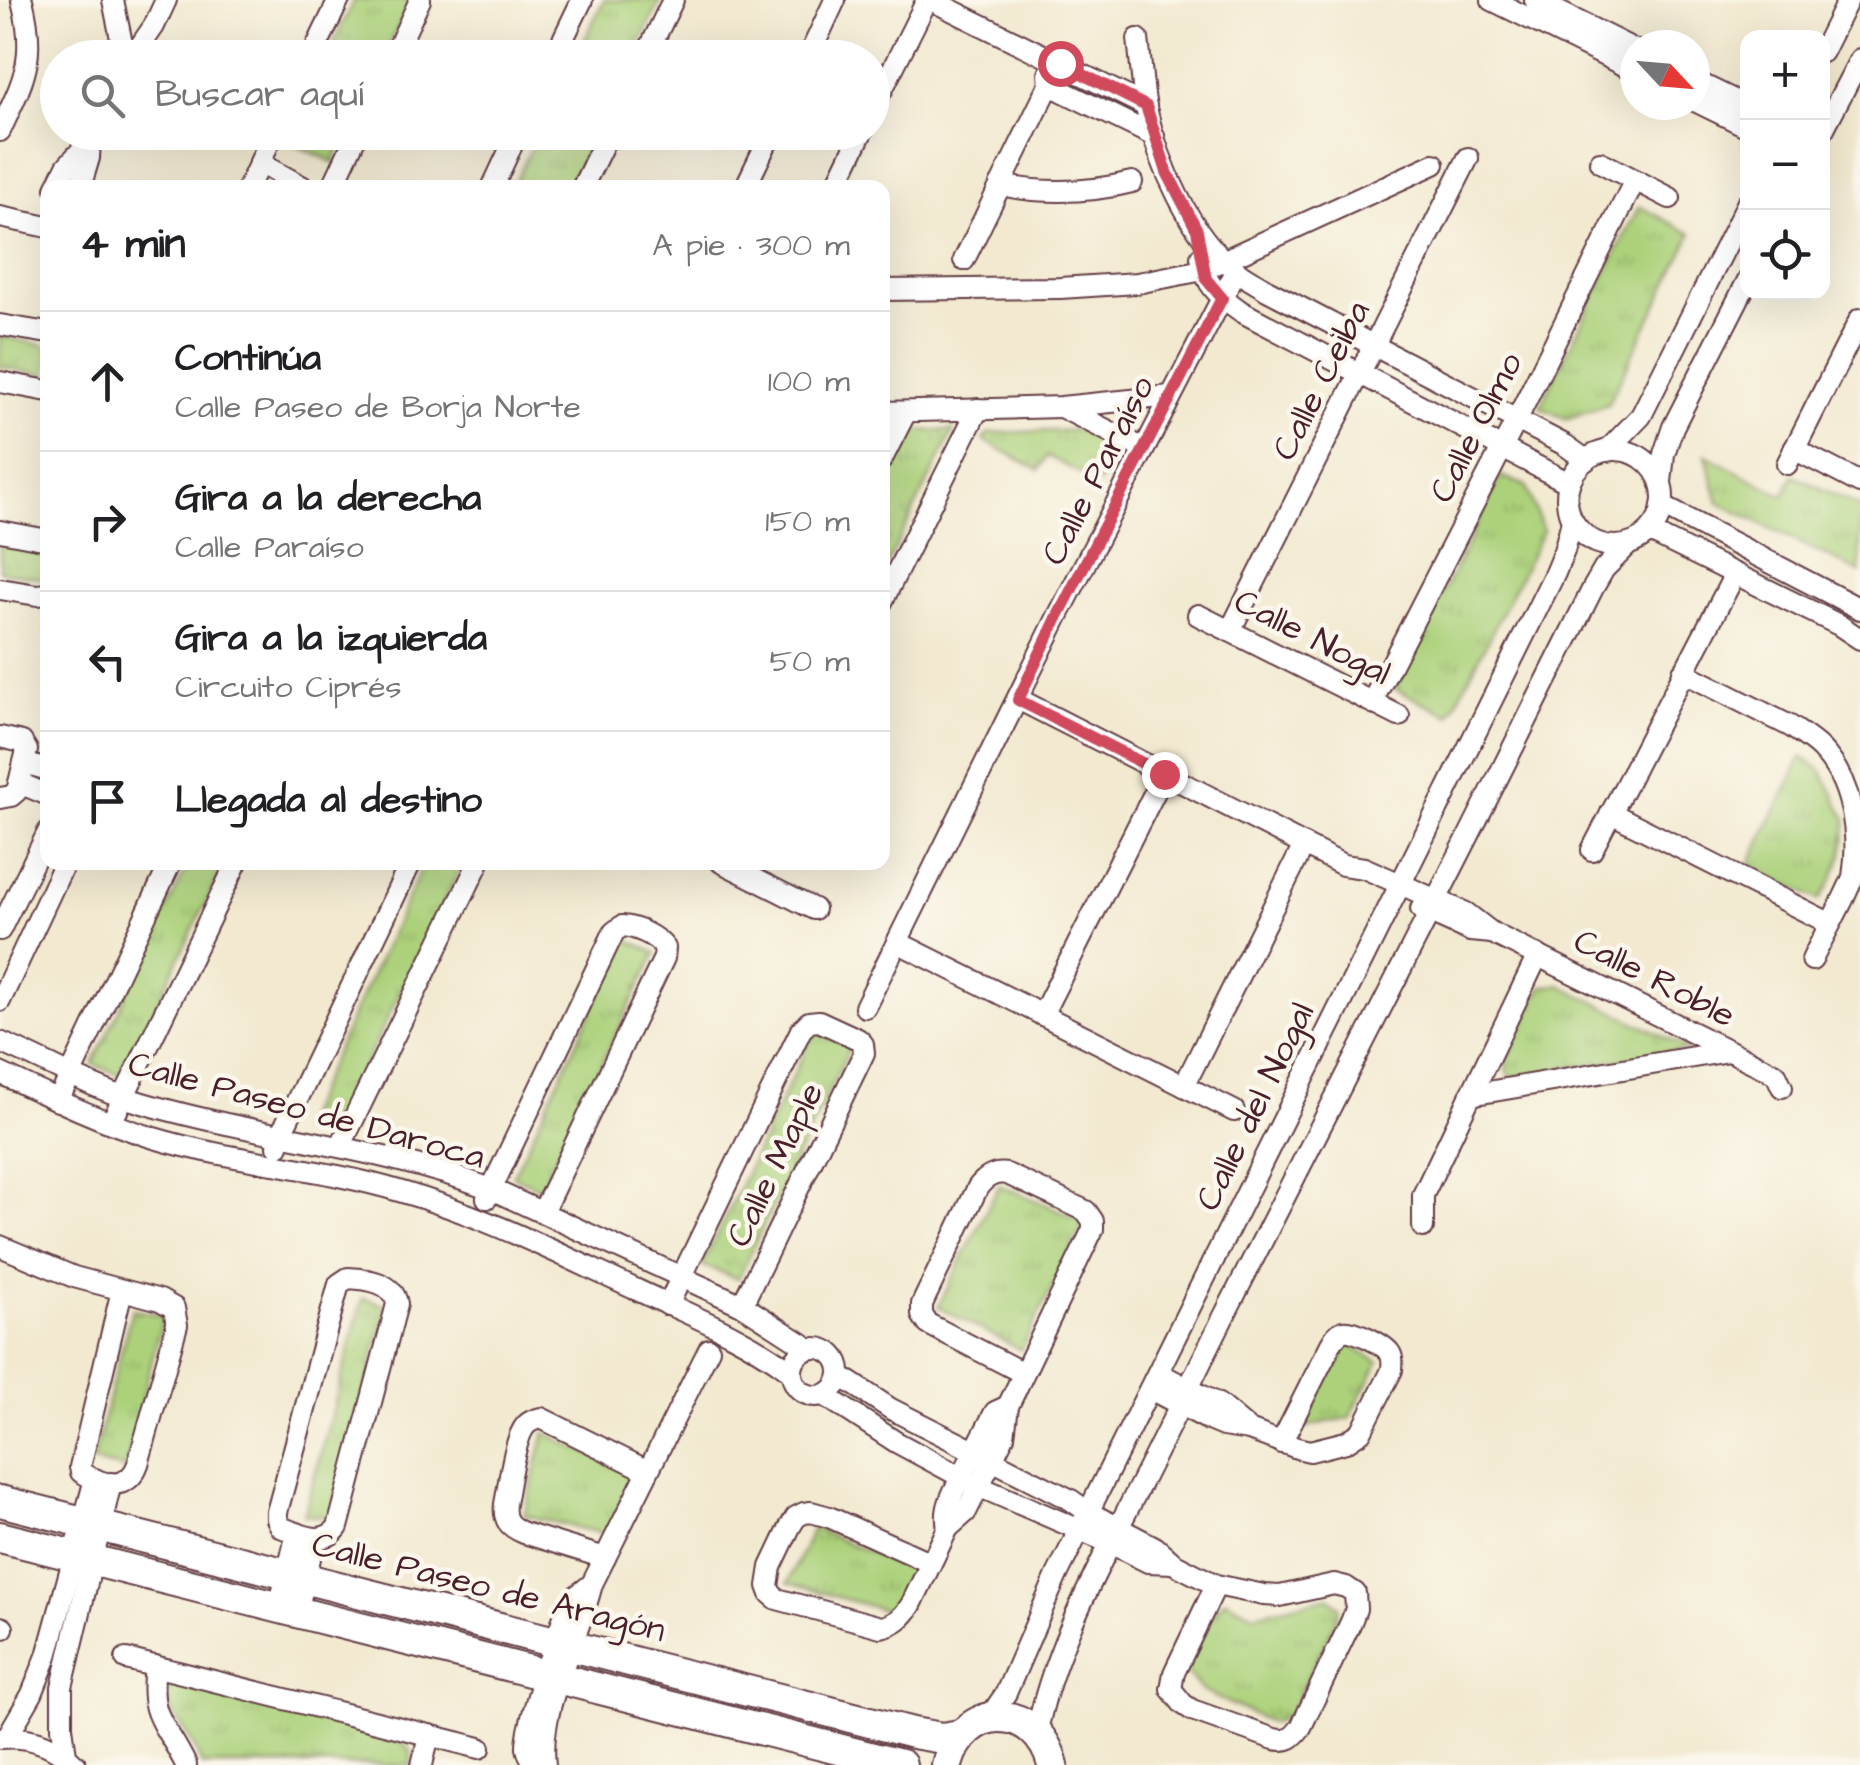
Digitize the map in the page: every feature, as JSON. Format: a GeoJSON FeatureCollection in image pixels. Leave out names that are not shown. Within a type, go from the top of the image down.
{"type":"FeatureCollection","features":[{"type":"Feature","properties":{"kind":"street"},"geometry":{"type":"LineString","coordinates":[[0,131],[28,65],[29,39],[22,0]]}},
{"type":"Feature","properties":{"kind":"street"},"geometry":{"type":"LineString","coordinates":[[113,0],[124,40]]}},
{"type":"Feature","properties":{"kind":"street"},"geometry":{"type":"LineString","coordinates":[[143,40],[166,0]]}},
{"type":"Feature","properties":{"kind":"street"},"geometry":{"type":"LineString","coordinates":[[320,40],[339,0]]}},
{"type":"Feature","properties":{"kind":"street"},"geometry":{"type":"LineString","coordinates":[[401,40],[420,0]]}},
{"type":"Feature","properties":{"kind":"street"},"geometry":{"type":"LineString","coordinates":[[563,40],[582,0]]}},
{"type":"Feature","properties":{"kind":"street"},"geometry":{"type":"LineString","coordinates":[[654,40],[673,0]]}},
{"type":"Feature","properties":{"kind":"street"},"geometry":{"type":"LineString","coordinates":[[817,40],[836,0]]}},
{"type":"Feature","properties":{"kind":"street"},"geometry":{"type":"LineString","coordinates":[[890,75],[929,0],[1146,106]]}},
{"type":"Feature","properties":{"kind":"street"},"geometry":{"type":"LineString","coordinates":[[1492,0],[1540,10],[1620,44]]}},
{"type":"Feature","properties":{"kind":"street"},"geometry":{"type":"LineString","coordinates":[[1830,36],[1848,0]]}},
{"type":"Feature","properties":{"kind":"street"},"geometry":{"type":"LineString","coordinates":[[1540,10],[1620,61]]}},
{"type":"Feature","properties":{"kind":"street"},"geometry":{"type":"LineString","coordinates":[[1138,39],[1146,106],[1167,172],[1197,230],[1230,266],[1565,445],[1586,460]]}},
{"type":"Feature","properties":{"kind":"street"},"geometry":{"type":"LineString","coordinates":[[1828,120],[1860,58]]}},
{"type":"Feature","properties":{"kind":"street"},"geometry":{"type":"LineString","coordinates":[[964,260],[1050,85],[1054,60]]}},
{"type":"Feature","properties":{"kind":"street"},"geometry":{"type":"LineString","coordinates":[[1050,85],[1154,136]]}},
{"type":"Feature","properties":{"kind":"street"},"geometry":{"type":"LineString","coordinates":[[1710,88],[1740,103]]}},
{"type":"Feature","properties":{"kind":"street"},"geometry":{"type":"LineString","coordinates":[[1710,108],[1740,123]]}},
{"type":"Feature","properties":{"kind":"street"},"geometry":{"type":"LineString","coordinates":[[60,180],[81,150]]}},
{"type":"Feature","properties":{"kind":"street"},"geometry":{"type":"LineString","coordinates":[[82,180],[90,150]]}},
{"type":"Feature","properties":{"kind":"street"},"geometry":{"type":"LineString","coordinates":[[252,180],[266,150]]}},
{"type":"Feature","properties":{"kind":"street"},"geometry":{"type":"LineString","coordinates":[[336,180],[350,150]]}},
{"type":"Feature","properties":{"kind":"street"},"geometry":{"type":"LineString","coordinates":[[496,180],[510,150]]}},
{"type":"Feature","properties":{"kind":"street"},"geometry":{"type":"LineString","coordinates":[[586,180],[600,150]]}},
{"type":"Feature","properties":{"kind":"street"},"geometry":{"type":"LineString","coordinates":[[749,180],[763,150]]}},
{"type":"Feature","properties":{"kind":"street"},"geometry":{"type":"LineString","coordinates":[[839,180],[853,150]]}},
{"type":"Feature","properties":{"kind":"street","name":"Calle Ceiba"},"geometry":{"type":"LineString","coordinates":[[1230,630],[1468,158]]}},
{"type":"Feature","properties":{"kind":"street"},"geometry":{"type":"LineString","coordinates":[[1600,162],[1670,198]]}},
{"type":"Feature","properties":{"kind":"street"},"geometry":{"type":"LineString","coordinates":[[260,163],[295,180]]}},
{"type":"Feature","properties":{"kind":"street"},"geometry":{"type":"LineString","coordinates":[[890,290],[1137,283],[1230,266],[1434,164]]}},
{"type":"Feature","properties":{"kind":"street","name":"Calle Olmo"},"geometry":{"type":"LineString","coordinates":[[1372,702],[1635,180]]}},
{"type":"Feature","properties":{"kind":"street"},"geometry":{"type":"LineString","coordinates":[[1000,185],[1045,192],[1109,188],[1132,182]]}},
{"type":"Feature","properties":{"kind":"street"},"geometry":{"type":"LineString","coordinates":[[1607,451],[1640,416],[1744,210]]}},
{"type":"Feature","properties":{"kind":"street"},"geometry":{"type":"LineString","coordinates":[[0,217],[40,226]]}},
{"type":"Feature","properties":{"kind":"street"},"geometry":{"type":"LineString","coordinates":[[1197,230],[1206,279],[1222,298],[1262,323],[1569,483]]}},
{"type":"Feature","properties":{"kind":"street","name":"Calle Paraíso"},"geometry":{"type":"LineString","coordinates":[[1018,700],[1222,298],[1230,266]]}},
{"type":"Feature","properties":{"kind":"street"},"geometry":{"type":"LineString","coordinates":[[1661,482],[1644,460],[1620,451],[1607,451],[1586,460],[1569,483],[1568,508],[1572,520],[1583,534],[1611,546],[1628,545],[1650,532],[1662,506],[1664,454],[1673,427],[1740,296]]}},
{"type":"Feature","properties":{"kind":"street"},"geometry":{"type":"LineString","coordinates":[[1860,319],[1790,457],[1860,482]]}},
{"type":"Feature","properties":{"kind":"street"},"geometry":{"type":"LineString","coordinates":[[0,325],[40,332]]}},
{"type":"Feature","properties":{"kind":"street"},"geometry":{"type":"LineString","coordinates":[[0,382],[40,390]]}},
{"type":"Feature","properties":{"kind":"street"},"geometry":{"type":"LineString","coordinates":[[890,412],[1061,407],[1171,396]]}},
{"type":"Feature","properties":{"kind":"street"},"geometry":{"type":"LineString","coordinates":[[1061,407],[1144,449]]}},
{"type":"Feature","properties":{"kind":"street"},"geometry":{"type":"LineString","coordinates":[[890,586],[978,409]]}},
{"type":"Feature","properties":{"kind":"street"},"geometry":{"type":"LineString","coordinates":[[890,444],[906,412]]}},
{"type":"Feature","properties":{"kind":"street"},"geometry":{"type":"LineString","coordinates":[[1662,506],[1860,609]]}},
{"type":"Feature","properties":{"kind":"street","name":"Calle del Nogal"},"geometry":{"type":"LineString","coordinates":[[990,1718],[1006,1693],[1056,1575],[1555,573],[1572,520]]}},
{"type":"Feature","properties":{"kind":"street"},"geometry":{"type":"LineString","coordinates":[[0,531],[40,538]]}},
{"type":"Feature","properties":{"kind":"street"},"geometry":{"type":"LineString","coordinates":[[1650,532],[1860,639]]}},
{"type":"Feature","properties":{"kind":"street","name":"Calle del Nogal"},"geometry":{"type":"LineString","coordinates":[[1037,1732],[1054,1671],[1114,1536],[1183,1396],[1593,588],[1604,569],[1628,545]]}},
{"type":"Feature","properties":{"kind":"street"},"geometry":{"type":"LineString","coordinates":[[1592,850],[1735,574]]}},
{"type":"Feature","properties":{"kind":"street"},"geometry":{"type":"LineString","coordinates":[[0,589],[40,595]]}},
{"type":"Feature","properties":{"kind":"street","name":"Calle Nogal"},"geometry":{"type":"LineString","coordinates":[[1198,614],[1399,716]]}},
{"type":"Feature","properties":{"kind":"street"},"geometry":{"type":"LineString","coordinates":[[1683,672],[1790,726],[1819,748],[1848,788],[1856,812],[1859,854],[1854,876],[1812,960]]}},
{"type":"Feature","properties":{"kind":"street"},"geometry":{"type":"LineString","coordinates":[[864,1008],[1018,700]]}},
{"type":"Feature","properties":{"kind":"street","name":"Calle Roble"},"geometry":{"type":"LineString","coordinates":[[1018,700],[1342,864],[1364,868],[1470,931],[1492,933],[1776,1074],[1782,1087]]}},
{"type":"Feature","properties":{"kind":"street"},"geometry":{"type":"LineString","coordinates":[[0,736],[22,742],[27,750],[17,792],[0,798]]}},
{"type":"Feature","properties":{"kind":"street"},"geometry":{"type":"LineString","coordinates":[[22,773],[40,771]]}},
{"type":"Feature","properties":{"kind":"street"},"geometry":{"type":"LineString","coordinates":[[22,773],[40,788]]}},
{"type":"Feature","properties":{"kind":"street"},"geometry":{"type":"LineString","coordinates":[[1042,1015],[1164,774]]}},
{"type":"Feature","properties":{"kind":"street"},"geometry":{"type":"LineString","coordinates":[[1611,813],[1830,923]]}},
{"type":"Feature","properties":{"kind":"street"},"geometry":{"type":"LineString","coordinates":[[1184,1086],[1304,845]]}},
{"type":"Feature","properties":{"kind":"street"},"geometry":{"type":"LineString","coordinates":[[0,930],[40,848]]}},
{"type":"Feature","properties":{"kind":"street"},"geometry":{"type":"LineString","coordinates":[[0,1001],[61,870]]}},
{"type":"Feature","properties":{"kind":"street"},"geometry":{"type":"LineString","coordinates":[[58,1101],[167,870]]}},
{"type":"Feature","properties":{"kind":"street"},"geometry":{"type":"LineString","coordinates":[[111,1124],[233,870]]}},
{"type":"Feature","properties":{"kind":"street"},"geometry":{"type":"LineString","coordinates":[[274,1164],[280,1136],[407,870]]}},
{"type":"Feature","properties":{"kind":"street"},"geometry":{"type":"LineString","coordinates":[[340,1147],[475,870]]}},
{"type":"Feature","properties":{"kind":"street"},"geometry":{"type":"LineString","coordinates":[[751,870],[814,909]]}},
{"type":"Feature","properties":{"kind":"street"},"geometry":{"type":"LineString","coordinates":[[480,1218],[614,932],[631,926],[659,940],[665,948],[664,958],[542,1213]]}},
{"type":"Feature","properties":{"kind":"street"},"geometry":{"type":"LineString","coordinates":[[0,942],[22,951]]}},
{"type":"Feature","properties":{"kind":"street"},"geometry":{"type":"LineString","coordinates":[[897,942],[1234,1111]]}},
{"type":"Feature","properties":{"kind":"street"},"geometry":{"type":"LineString","coordinates":[[1423,1227],[1424,1195],[1538,955]]}},
{"type":"Feature","properties":{"kind":"street","name":"Calle Maple"},"geometry":{"type":"LineString","coordinates":[[680,1277],[801,1030],[809,1022],[819,1020],[858,1039],[864,1053],[742,1304]]}},
{"type":"Feature","properties":{"kind":"street","name":"Calle Paseo de Daroca"},"geometry":{"type":"LineString","coordinates":[[0,1042],[124,1097],[280,1136],[408,1162],[491,1189],[742,1304],[810,1349]]}},
{"type":"Feature","properties":{"kind":"street"},"geometry":{"type":"LineString","coordinates":[[1470,1095],[1729,1051]]}},
{"type":"Feature","properties":{"kind":"street","name":"Calle Paseo de Daroca"},"geometry":{"type":"LineString","coordinates":[[0,1073],[111,1124],[155,1138],[399,1190],[480,1218],[736,1335],[792,1372]]}},
{"type":"Feature","properties":{"kind":"street"},"geometry":{"type":"LineString","coordinates":[[399,1190],[408,1162]]}},
{"type":"Feature","properties":{"kind":"street"},"geometry":{"type":"LineString","coordinates":[[931,1563],[811,1512],[796,1517],[790,1527],[768,1586],[777,1600],[881,1627],[904,1616],[931,1563],[948,1528],[948,1503],[970,1482],[983,1456],[1004,1436],[1008,1406],[1090,1238],[1093,1221],[1086,1211],[999,1173],[978,1187],[922,1304],[922,1315],[928,1324],[1023,1373]]}},
{"type":"Feature","properties":{"kind":"street"},"geometry":{"type":"LineString","coordinates":[[0,1246],[74,1277],[122,1290],[169,1304],[177,1315],[135,1472],[127,1482],[103,1481],[81,1472],[80,1460],[122,1290]]}},
{"type":"Feature","properties":{"kind":"street"},"geometry":{"type":"LineString","coordinates":[[668,1305],[680,1277]]}},
{"type":"Feature","properties":{"kind":"street"},"geometry":{"type":"LineString","coordinates":[[354,1278],[385,1285],[395,1293],[397,1304],[338,1527],[325,1538],[306,1535],[282,1527],[277,1519],[340,1284],[343,1279],[354,1278]]}},
{"type":"Feature","properties":{"kind":"street"},"geometry":{"type":"LineString","coordinates":[[1154,1381],[1183,1396],[1223,1426],[1249,1430],[1282,1442],[1310,1451],[1346,1442],[1361,1432],[1392,1370],[1392,1359],[1384,1346],[1352,1331],[1339,1333],[1282,1442]]}},
{"type":"Feature","properties":{"kind":"street"},"geometry":{"type":"LineString","coordinates":[[819,1348],[838,1362],[840,1378],[824,1396],[808,1396],[796,1387],[792,1372],[797,1357],[810,1349],[819,1348]]}},
{"type":"Feature","properties":{"kind":"street"},"geometry":{"type":"LineString","coordinates":[[543,1765],[533,1761],[527,1741],[563,1644],[586,1607],[592,1584],[709,1349]]}},
{"type":"Feature","properties":{"kind":"street"},"geometry":{"type":"LineString","coordinates":[[840,1378],[891,1409],[1071,1500],[1084,1521]]}},
{"type":"Feature","properties":{"kind":"street"},"geometry":{"type":"LineString","coordinates":[[824,1396],[896,1442],[970,1482],[1084,1521],[1114,1536],[1148,1562],[1173,1564],[1216,1584],[1264,1595],[1280,1596],[1334,1584],[1355,1593],[1356,1609],[1309,1710],[1296,1734],[1284,1741],[1192,1710],[1171,1689],[1174,1673],[1216,1584]]}},
{"type":"Feature","properties":{"kind":"street"},"geometry":{"type":"LineString","coordinates":[[605,1558],[512,1528],[506,1521],[504,1504],[524,1426],[541,1418],[648,1471]]}},
{"type":"Feature","properties":{"kind":"street"},"geometry":{"type":"LineString","coordinates":[[71,1760],[38,1742],[3,1738],[32,1694],[47,1656],[83,1558],[103,1481]]}},
{"type":"Feature","properties":{"kind":"street","name":"Calle Paseo de Aragón"},"geometry":{"type":"LineString","coordinates":[[0,1502],[912,1733],[942,1738],[960,1735]]}},
{"type":"Feature","properties":{"kind":"street"},"geometry":{"type":"LineString","coordinates":[[288,1610],[306,1535]]}},
{"type":"Feature","properties":{"kind":"street","name":"Calle Paseo de Aragón"},"geometry":{"type":"LineString","coordinates":[[0,1536],[901,1765]]}},
{"type":"Feature","properties":{"kind":"street"},"geometry":{"type":"LineString","coordinates":[[71,1760],[62,1727],[62,1688],[83,1558]]}},
{"type":"Feature","properties":{"kind":"street"},"geometry":{"type":"LineString","coordinates":[[126,1659],[480,1748]]}},
{"type":"Feature","properties":{"kind":"street"},"geometry":{"type":"LineString","coordinates":[[155,1666],[158,1720],[186,1765]]}},
{"type":"Feature","properties":{"kind":"street"},"geometry":{"type":"LineString","coordinates":[[947,1765],[960,1735],[974,1724],[1006,1717],[1037,1732],[1048,1746],[1054,1765]]}},
{"type":"Feature","properties":{"kind":"street"},"geometry":{"type":"LineString","coordinates":[[422,1765],[430,1735]]}},
{"type":"Feature","properties":{"kind":"green space"},"geometry":{"type":"Polygon","coordinates":[[[354,0],[411,0],[391,40],[335,40],[354,0]]]}},
{"type":"Feature","properties":{"kind":"green space"},"geometry":{"type":"Polygon","coordinates":[[[604,0],[661,0],[641,40],[584,40],[604,0]]]}},
{"type":"Feature","properties":{"kind":"green space"},"geometry":{"type":"Polygon","coordinates":[[[307,150],[339,150],[333,162],[307,150]]]}},
{"type":"Feature","properties":{"kind":"green space"},"geometry":{"type":"Polygon","coordinates":[[[530,150],[588,150],[572,180],[516,180],[530,150]]]}},
{"type":"Feature","properties":{"kind":"green space"},"geometry":{"type":"Polygon","coordinates":[[[1639,206],[1692,234],[1608,404],[1566,419],[1540,407],[1639,206]]]}},
{"type":"Feature","properties":{"kind":"green space"},"geometry":{"type":"Polygon","coordinates":[[[0,336],[40,345],[40,374],[0,367],[0,336]]]}},
{"type":"Feature","properties":{"kind":"green space"},"geometry":{"type":"Polygon","coordinates":[[[954,430],[890,558],[890,474],[911,431],[954,430]]]}},
{"type":"Feature","properties":{"kind":"green space"},"geometry":{"type":"Polygon","coordinates":[[[1083,430],[1116,448],[1099,483],[1047,456],[1039,470],[983,440],[989,433],[1083,430]]]}},
{"type":"Feature","properties":{"kind":"green space"},"geometry":{"type":"Polygon","coordinates":[[[1706,455],[1784,496],[1793,475],[1860,507],[1860,572],[1719,503],[1706,455]]]}},
{"type":"Feature","properties":{"kind":"green space"},"geometry":{"type":"Polygon","coordinates":[[[1501,476],[1526,486],[1543,531],[1450,715],[1395,689],[1501,476]]]}},
{"type":"Feature","properties":{"kind":"green space"},"geometry":{"type":"Polygon","coordinates":[[[0,544],[40,551],[40,578],[0,571],[0,544]]]}},
{"type":"Feature","properties":{"kind":"green space"},"geometry":{"type":"Polygon","coordinates":[[[1802,757],[1821,770],[1847,820],[1842,856],[1819,900],[1749,865],[1802,757]]]}},
{"type":"Feature","properties":{"kind":"green space"},"geometry":{"type":"Polygon","coordinates":[[[186,870],[222,870],[122,1076],[93,1064],[186,870]]]}},
{"type":"Feature","properties":{"kind":"green space"},"geometry":{"type":"Polygon","coordinates":[[[421,870],[460,870],[335,1126],[303,1122],[421,870]]]}},
{"type":"Feature","properties":{"kind":"green space"},"geometry":{"type":"Polygon","coordinates":[[[626,939],[656,953],[540,1188],[513,1176],[626,939]]]}},
{"type":"Feature","properties":{"kind":"green space"},"geometry":{"type":"Polygon","coordinates":[[[1560,985],[1689,1049],[1510,1077],[1505,1064],[1543,986],[1560,985]]]}},
{"type":"Feature","properties":{"kind":"green space"},"geometry":{"type":"Polygon","coordinates":[[[815,1030],[850,1047],[738,1279],[702,1265],[815,1030]]]}},
{"type":"Feature","properties":{"kind":"green space"},"geometry":{"type":"Polygon","coordinates":[[[999,1185],[1085,1221],[1021,1350],[938,1307],[999,1185]]]}},
{"type":"Feature","properties":{"kind":"green space"},"geometry":{"type":"Polygon","coordinates":[[[363,1298],[387,1306],[331,1518],[304,1515],[363,1298]]]}},
{"type":"Feature","properties":{"kind":"green space"},"geometry":{"type":"Polygon","coordinates":[[[132,1309],[163,1316],[125,1469],[92,1462],[132,1309]]]}},
{"type":"Feature","properties":{"kind":"green space"},"geometry":{"type":"Polygon","coordinates":[[[1344,1342],[1379,1362],[1349,1418],[1303,1427],[1344,1342]]]}},
{"type":"Feature","properties":{"kind":"green space"},"geometry":{"type":"Polygon","coordinates":[[[545,1433],[635,1476],[605,1534],[524,1515],[545,1433]]]}},
{"type":"Feature","properties":{"kind":"green space"},"geometry":{"type":"Polygon","coordinates":[[[813,1528],[912,1571],[908,1593],[894,1613],[788,1583],[813,1528]]]}},
{"type":"Feature","properties":{"kind":"green space"},"geometry":{"type":"Polygon","coordinates":[[[1329,1597],[1339,1606],[1336,1620],[1289,1714],[1272,1723],[1202,1691],[1185,1670],[1225,1600],[1254,1614],[1329,1597]]]}},
{"type":"Feature","properties":{"kind":"green space"},"geometry":{"type":"Polygon","coordinates":[[[179,1685],[403,1742],[411,1752],[411,1765],[202,1765],[166,1703],[166,1694],[179,1685]]]}},
{"type":"Feature","properties":{"kind":"route"},"geometry":{"type":"LineString","coordinates":[[1060,63],[1146,106],[1167,172],[1197,230],[1206,279],[1222,298],[1018,700],[1164,774]]}}]}
